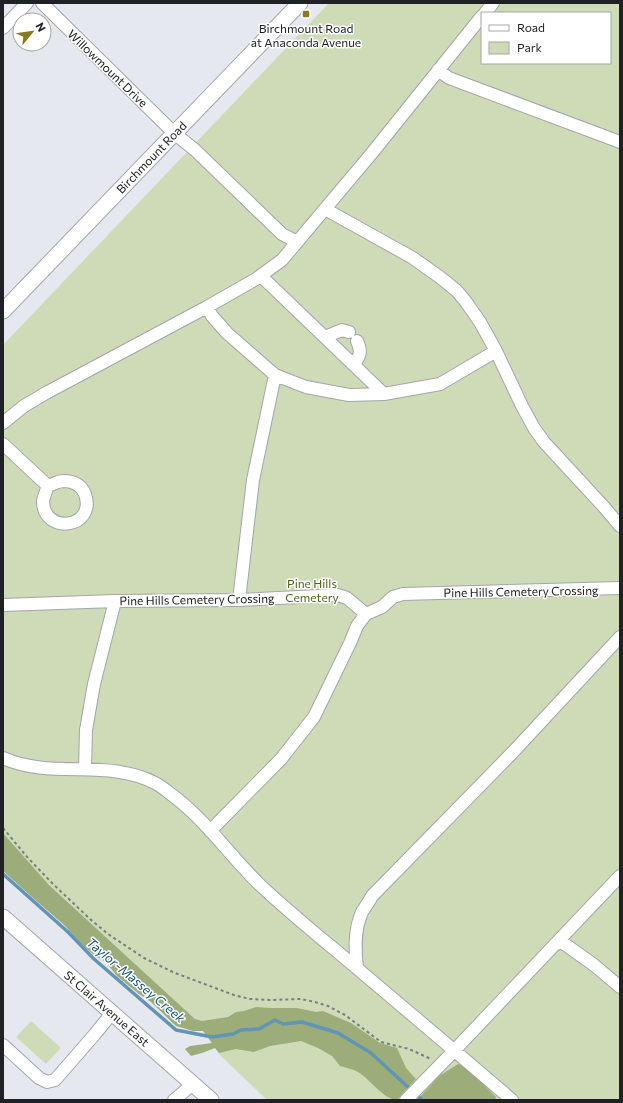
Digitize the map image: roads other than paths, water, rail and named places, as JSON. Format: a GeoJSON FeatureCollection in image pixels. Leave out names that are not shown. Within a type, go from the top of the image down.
{"type":"FeatureCollection","features":[{"type":"Feature","properties":{"kind":"main road","name":"Birchmount Road"},"geometry":{"type":"LineString","coordinates":[[3,311],[300,3]]}},
{"type":"Feature","properties":{"kind":"main road","name":"St Clair Avenue East"},"geometry":{"type":"LineString","coordinates":[[3,917],[211,1100]]}},
{"type":"Feature","properties":{"kind":"street"},"geometry":{"type":"LineString","coordinates":[[3,28],[27,3]]}},
{"type":"Feature","properties":{"kind":"street","name":"Willowmount Drive"},"geometry":{"type":"LineString","coordinates":[[42,3],[174,133],[195,150],[282,234],[297,242]]}},
{"type":"Feature","properties":{"kind":"street"},"geometry":{"type":"LineString","coordinates":[[485,12],[493,3]]}},
{"type":"Feature","properties":{"kind":"street"},"geometry":{"type":"LineString","coordinates":[[3,423],[24,406],[63,383],[207,307],[261,276],[282,260],[372,153],[481,17]]}},
{"type":"Feature","properties":{"kind":"street"},"geometry":{"type":"LineString","coordinates":[[438,70],[449,78],[620,142]]}},
{"type":"Feature","properties":{"kind":"street"},"geometry":{"type":"LineString","coordinates":[[325,209],[413,258],[457,291],[480,322],[534,428],[544,442],[620,526]]}},
{"type":"Feature","properties":{"kind":"street"},"geometry":{"type":"LineString","coordinates":[[261,276],[384,394]]}},
{"type":"Feature","properties":{"kind":"street"},"geometry":{"type":"LineString","coordinates":[[207,307],[212,316],[227,333],[275,375],[306,387],[349,395],[384,394],[440,384],[496,351]]}},
{"type":"Feature","properties":{"kind":"street"},"geometry":{"type":"LineString","coordinates":[[325,337],[342,330],[349,332]]}},
{"type":"Feature","properties":{"kind":"street"},"geometry":{"type":"LineString","coordinates":[[354,365],[360,354],[360,348],[357,341]]}},
{"type":"Feature","properties":{"kind":"street"},"geometry":{"type":"LineString","coordinates":[[239,600],[253,480],[275,375]]}},
{"type":"Feature","properties":{"kind":"street"},"geometry":{"type":"LineString","coordinates":[[3,444],[48,486]]}},
{"type":"Feature","properties":{"kind":"street","name":"Pine Hills Cemetery Crossing"},"geometry":{"type":"LineString","coordinates":[[3,604],[239,600],[338,595],[347,598],[366,614],[382,607],[393,597],[403,594],[620,588]]}},
{"type":"Feature","properties":{"kind":"street"},"geometry":{"type":"LineString","coordinates":[[84,769],[86,730],[94,684],[115,601]]}},
{"type":"Feature","properties":{"kind":"street"},"geometry":{"type":"LineString","coordinates":[[210,830],[281,760],[314,717],[357,626],[366,614]]}},
{"type":"Feature","properties":{"kind":"street"},"geometry":{"type":"LineString","coordinates":[[357,968],[356,934],[362,913],[372,896],[513,752],[620,637]]}},
{"type":"Feature","properties":{"kind":"street"},"geometry":{"type":"LineString","coordinates":[[3,758],[27,766],[39,768],[107,770],[138,776],[157,784],[188,808],[260,884],[325,942],[512,1100]]}},
{"type":"Feature","properties":{"kind":"street"},"geometry":{"type":"LineString","coordinates":[[406,1100],[620,876]]}},
{"type":"Feature","properties":{"kind":"street"},"geometry":{"type":"LineString","coordinates":[[559,940],[594,965],[620,987]]}},
{"type":"Feature","properties":{"kind":"street"},"geometry":{"type":"LineString","coordinates":[[3,1045],[39,1078],[46,1082],[55,1080],[112,1013]]}},
{"type":"Feature","properties":{"kind":"street"},"geometry":{"type":"LineString","coordinates":[[174,1100],[193,1084]]}},
{"type":"Feature","properties":{"kind":"waterway","name":"Taylor-Massey Creek"},"geometry":{"type":"LineString","coordinates":[[3,874],[68,932],[94,959],[176,1030],[212,1037],[233,1034],[241,1030],[259,1029],[275,1020],[283,1024],[302,1022],[338,1033],[371,1053],[422,1100]]}},
{"type":"Feature","properties":{"kind":"place","name":"Birchmount Road at Anaconda Avenue"},"geometry":{"type":"Point","coordinates":[306,14]}},
{"type":"Feature","properties":{"kind":"park label","name":"Pine Hills Cemetery"},"geometry":{"type":"Point","coordinates":[312,590]}}]}
